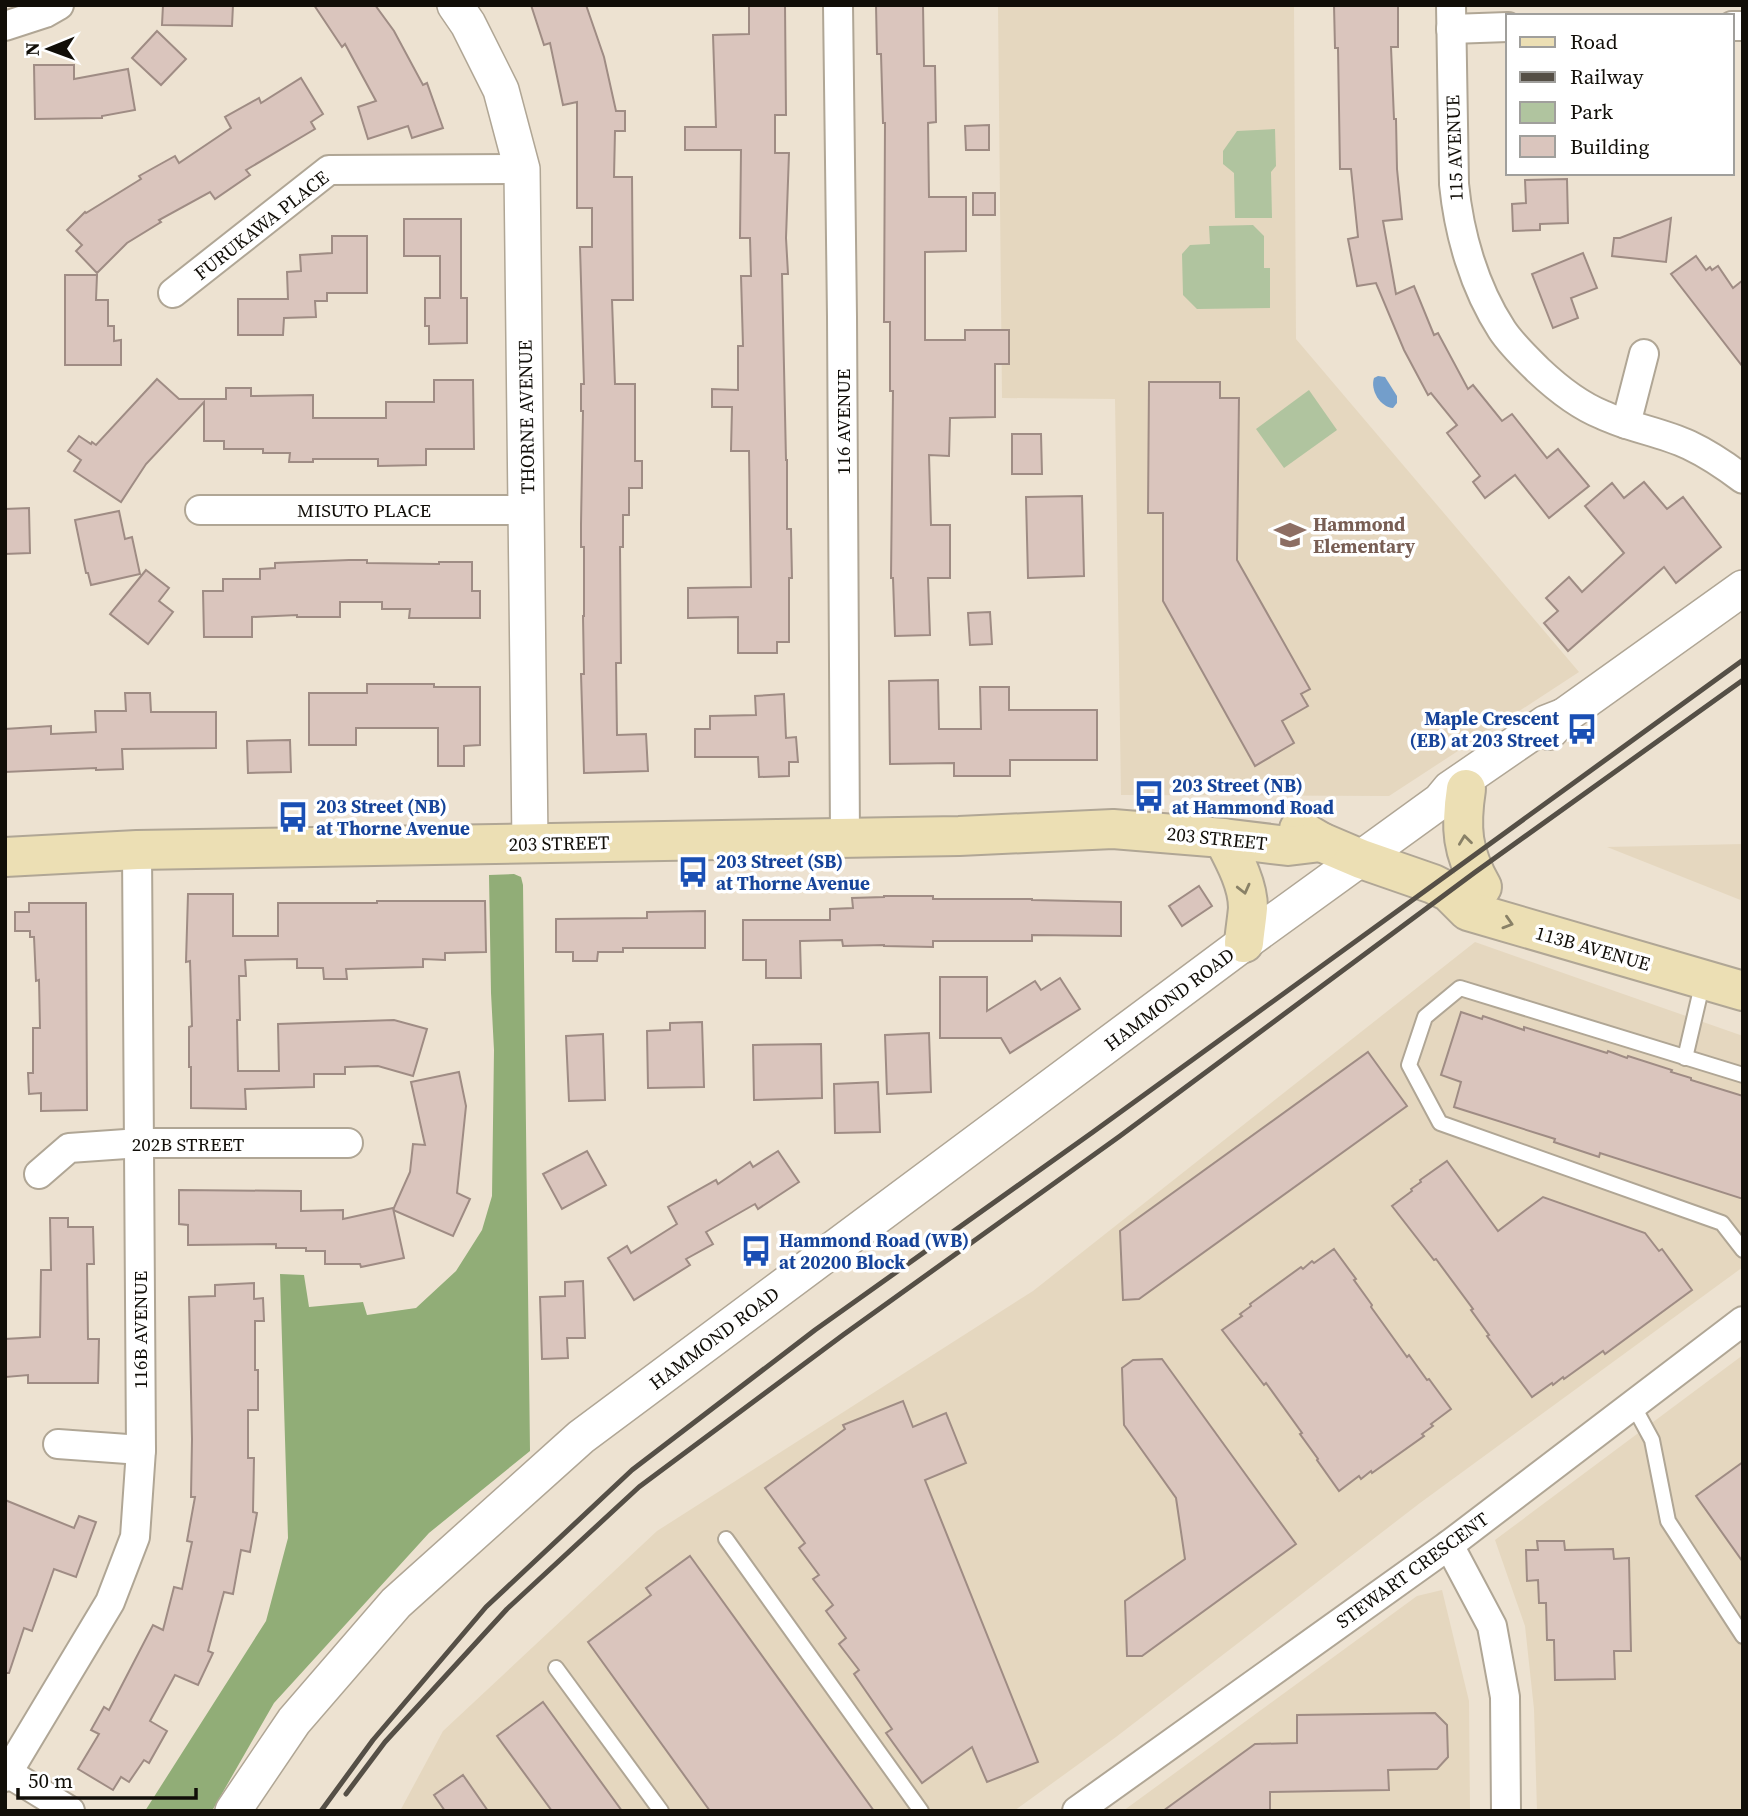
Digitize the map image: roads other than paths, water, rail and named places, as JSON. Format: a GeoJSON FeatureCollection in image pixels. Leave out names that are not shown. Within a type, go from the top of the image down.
{"type":"FeatureCollection","features":[{"type":"Feature","properties":{"kind":"main road"},"geometry":{"type":"LineString","coordinates":[[1453,795],[1463,807],[1464,842],[1468,860],[1465,890]]}},
{"type":"Feature","properties":{"kind":"main road","name":"203 STREET"},"geometry":{"type":"LineString","coordinates":[[1113,829],[1167,819],[1215,818],[1268,822],[1298,829],[1361,859]]}},
{"type":"Feature","properties":{"kind":"main road","name":"203 STREET"},"geometry":{"type":"LineString","coordinates":[[5,857],[137,850],[959,836],[1113,829],[1288,846],[1321,842]]}},
{"type":"Feature","properties":{"kind":"main road"},"geometry":{"type":"LineString","coordinates":[[1223,838],[1245,888],[1248,906],[1244,943]]}},
{"type":"Feature","properties":{"kind":"main road","name":"113B AVENUE"},"geometry":{"type":"LineString","coordinates":[[1361,859],[1433,884],[1465,890],[1743,968]]}},
{"type":"Feature","properties":{"kind":"main road","name":"113B AVENUE"},"geometry":{"type":"LineString","coordinates":[[1465,890],[1468,911],[1743,991]]}},
{"type":"Feature","properties":{"kind":"street"},"geometry":{"type":"LineString","coordinates":[[5,26],[45,13],[59,5]]}},
{"type":"Feature","properties":{"kind":"street","name":"THORNE AVENUE"},"geometry":{"type":"LineString","coordinates":[[455,5],[468,24],[502,90],[522,169],[530,843]]}},
{"type":"Feature","properties":{"kind":"street","name":"116 AVENUE"},"geometry":{"type":"LineString","coordinates":[[838,5],[845,838]]}},
{"type":"Feature","properties":{"kind":"street"},"geometry":{"type":"LineString","coordinates":[[1451,17],[1506,27]]}},
{"type":"Feature","properties":{"kind":"street","name":"115 AVENUE"},"geometry":{"type":"LineString","coordinates":[[1451,17],[1454,184],[1457,213],[1464,241],[1487,304],[1502,330],[1517,349],[1572,399],[1602,415],[1688,444],[1743,479]]}},
{"type":"Feature","properties":{"kind":"street","name":"FURUKAWA PLACE"},"geometry":{"type":"LineString","coordinates":[[173,293],[329,170],[522,169]]}},
{"type":"Feature","properties":{"kind":"street"},"geometry":{"type":"LineString","coordinates":[[1626,424],[1644,354]]}},
{"type":"Feature","properties":{"kind":"street","name":"MISUTO PLACE"},"geometry":{"type":"LineString","coordinates":[[200,510],[527,510]]}},
{"type":"Feature","properties":{"kind":"street","name":"HAMMOND ROAD"},"geometry":{"type":"LineString","coordinates":[[233,1811],[294,1721],[396,1603],[581,1437],[1244,943],[1453,795],[1550,731],[1564,716],[1743,588]]}},
{"type":"Feature","properties":{"kind":"street","name":"116B AVENUE"},"geometry":{"type":"LineString","coordinates":[[6,1775],[110,1602],[135,1537],[141,1450],[137,850]]}},
{"type":"Feature","properties":{"kind":"street","name":"202B STREET"},"geometry":{"type":"LineString","coordinates":[[39,1174],[69,1147],[140,1143],[348,1143]]}},
{"type":"Feature","properties":{"kind":"street","name":"STEWART CRESCENT"},"geometry":{"type":"LineString","coordinates":[[1077,1811],[1449,1545],[1743,1321]]}},
{"type":"Feature","properties":{"kind":"street"},"geometry":{"type":"LineString","coordinates":[[58,1444],[141,1450]]}},
{"type":"Feature","properties":{"kind":"street"},"geometry":{"type":"LineString","coordinates":[[1449,1545],[1492,1626],[1505,1697],[1506,1811]]}},
{"type":"Feature","properties":{"kind":"street"},"geometry":{"type":"LineString","coordinates":[[6,1775],[71,1811]]}},
{"type":"Feature","properties":{"kind":"lane"},"geometry":{"type":"LineString","coordinates":[[1685,1058],[1704,979]]}},
{"type":"Feature","properties":{"kind":"lane"},"geometry":{"type":"LineString","coordinates":[[1742,1248],[1722,1223],[1440,1123],[1409,1065],[1425,1017],[1460,988],[1743,1076]]}},
{"type":"Feature","properties":{"kind":"lane"},"geometry":{"type":"LineString","coordinates":[[1633,1405],[1652,1440],[1668,1521],[1743,1636]]}},
{"type":"Feature","properties":{"kind":"lane"},"geometry":{"type":"LineString","coordinates":[[726,1539],[922,1811]]}},
{"type":"Feature","properties":{"kind":"lane"},"geometry":{"type":"LineString","coordinates":[[556,1668],[661,1811]]}},
{"type":"Feature","properties":{"kind":"water"},"geometry":{"type":"Polygon","coordinates":[[[1378,376],[1385,377],[1397,396],[1397,403],[1393,408],[1384,405],[1375,393],[1373,383],[1378,376]]]}},
{"type":"Feature","properties":{"kind":"railway"},"geometry":{"type":"LineString","coordinates":[[321,1811],[373,1740],[486,1607],[632,1470],[815,1330],[1093,1132],[1743,660]]}},
{"type":"Feature","properties":{"kind":"railway"},"geometry":{"type":"LineString","coordinates":[[346,1794],[385,1742],[507,1609],[639,1487],[843,1335],[1120,1136],[1474,873],[1743,680]]}},
{"type":"Feature","properties":{"kind":"place","name":"Hammond Elementary"},"geometry":{"type":"Point","coordinates":[1290,535]}},
{"type":"Feature","properties":{"kind":"place","name":"Maple Crescent (EB) at 203 Street"},"geometry":{"type":"Point","coordinates":[1582,729]}},
{"type":"Feature","properties":{"kind":"place","name":"203 Street (NB) at Hammond Road"},"geometry":{"type":"Point","coordinates":[1149,796]}},
{"type":"Feature","properties":{"kind":"place","name":"203 Street (NB) at Thorne Avenue"},"geometry":{"type":"Point","coordinates":[293,817]}},
{"type":"Feature","properties":{"kind":"place","name":"203 Street (SB) at Thorne Avenue"},"geometry":{"type":"Point","coordinates":[693,872]}},
{"type":"Feature","properties":{"kind":"place","name":"Hammond Road (WB) at 20200 Block"},"geometry":{"type":"Point","coordinates":[756,1251]}}]}
